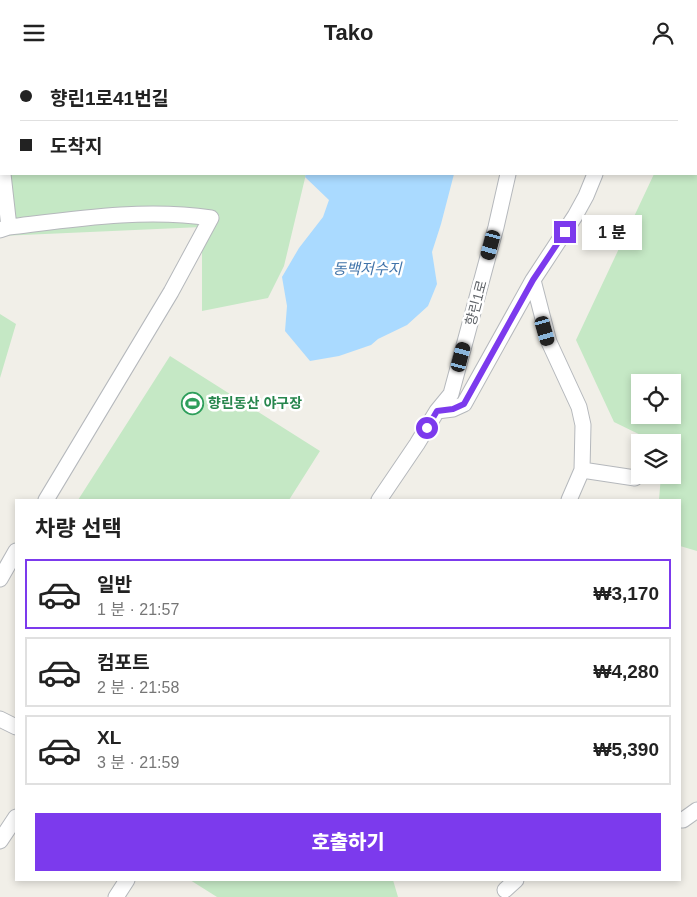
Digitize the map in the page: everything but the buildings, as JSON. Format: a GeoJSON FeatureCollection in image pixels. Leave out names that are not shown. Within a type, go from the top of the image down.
{"type":"FeatureCollection","features":[{"type":"Feature","properties":{"kind":"street"},"geometry":{"type":"LineString","coordinates":[[3,175],[4,229],[68,220],[125,215],[185,214],[211,218],[171,292],[47,499]]}},
{"type":"Feature","properties":{"kind":"street","name":"향린1로"},"geometry":{"type":"LineString","coordinates":[[380,499],[437,411],[451,394],[496,227],[508,175]]}},
{"type":"Feature","properties":{"kind":"street"},"geometry":{"type":"LineString","coordinates":[[437,411],[453,409],[464,404],[533,280],[575,216],[595,175]]}},
{"type":"Feature","properties":{"kind":"street"},"geometry":{"type":"LineString","coordinates":[[533,280],[549,342],[578,407],[583,425],[582,470],[569,499]]}},
{"type":"Feature","properties":{"kind":"street"},"geometry":{"type":"LineString","coordinates":[[582,470],[631,476]]}},
{"type":"Feature","properties":{"kind":"street"},"geometry":{"type":"LineString","coordinates":[[0,579],[15,553]]}},
{"type":"Feature","properties":{"kind":"street"},"geometry":{"type":"LineString","coordinates":[[0,719],[15,726]]}},
{"type":"Feature","properties":{"kind":"street"},"geometry":{"type":"LineString","coordinates":[[681,820],[697,810]]}},
{"type":"Feature","properties":{"kind":"street"},"geometry":{"type":"LineString","coordinates":[[0,841],[15,818]]}},
{"type":"Feature","properties":{"kind":"green space"},"geometry":{"type":"Polygon","coordinates":[[[0,175],[306,175],[284,266],[268,298],[202,311],[202,227],[0,236],[0,175]]]}},
{"type":"Feature","properties":{"kind":"green space"},"geometry":{"type":"Polygon","coordinates":[[[654,175],[697,175],[697,551],[681,546],[681,499],[659,499],[660,484],[681,484],[681,434],[639,434],[614,422],[576,340],[654,175]]]}},
{"type":"Feature","properties":{"kind":"green space"},"geometry":{"type":"Polygon","coordinates":[[[0,314],[16,324],[0,378],[0,314]]]}},
{"type":"Feature","properties":{"kind":"green space","name":"향린동산 야구장"},"geometry":{"type":"Polygon","coordinates":[[[170,356],[320,451],[290,499],[79,499],[170,356]]]}},
{"type":"Feature","properties":{"kind":"green space"},"geometry":{"type":"Polygon","coordinates":[[[192,881],[393,881],[398,897],[217,897],[192,881]]]}},
{"type":"Feature","properties":{"kind":"water","name":"동백저수지"},"geometry":{"type":"Polygon","coordinates":[[[306,175],[454,175],[432,252],[437,284],[428,306],[407,325],[378,339],[371,345],[339,356],[310,361],[285,331],[287,306],[282,277],[299,248],[323,217],[329,200],[305,177],[306,175]]]}},
{"type":"Feature","properties":{"kind":"place","name":"향린동산 야구장"},"geometry":{"type":"Point","coordinates":[192,403]}},
{"type":"Feature","properties":{"kind":"route"},"geometry":{"type":"LineString","coordinates":[[427,428],[437,411],[453,409],[464,404],[533,280],[565,232]]}}]}
